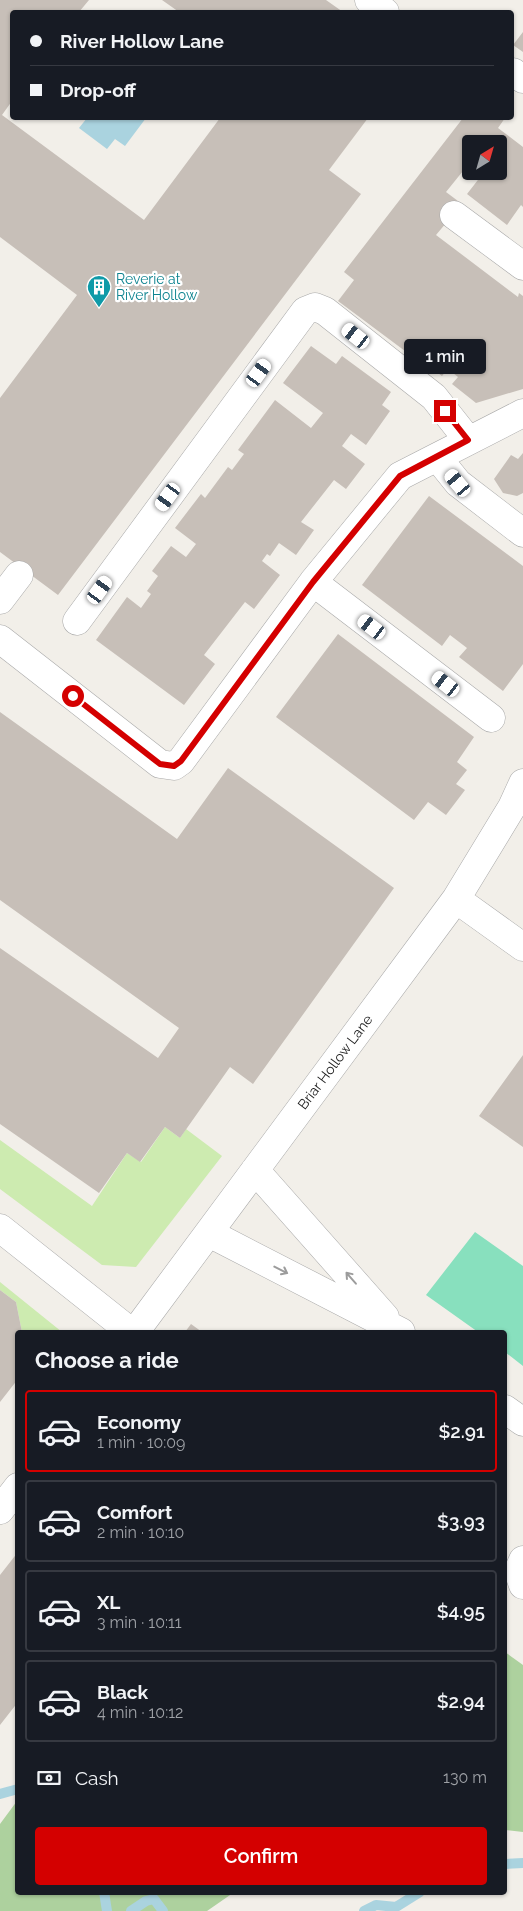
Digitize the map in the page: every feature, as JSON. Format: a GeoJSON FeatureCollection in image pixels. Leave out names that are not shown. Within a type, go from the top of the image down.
{"type":"FeatureCollection","features":[{"type":"Feature","properties":{"kind":"street"},"geometry":{"type":"LineString","coordinates":[[369,0],[382,10]]}},
{"type":"Feature","properties":{"kind":"street"},"geometry":{"type":"LineString","coordinates":[[454,215],[523,266]]}},
{"type":"Feature","properties":{"kind":"street"},"geometry":{"type":"LineString","coordinates":[[77,621],[305,311],[315,307],[325,311],[434,397],[468,440]]}},
{"type":"Feature","properties":{"kind":"street"},"geometry":{"type":"LineString","coordinates":[[0,639],[166,766],[174,766],[181,761],[209,720],[313,582],[400,476],[523,413]]}},
{"type":"Feature","properties":{"kind":"street"},"geometry":{"type":"LineString","coordinates":[[437,457],[458,483],[523,533]]}},
{"type":"Feature","properties":{"kind":"street"},"geometry":{"type":"LineString","coordinates":[[0,600],[19,575]]}},
{"type":"Feature","properties":{"kind":"street"},"geometry":{"type":"LineString","coordinates":[[313,582],[491,718]]}},
{"type":"Feature","properties":{"kind":"street","name":"Briar Hollow Lane"},"geometry":{"type":"LineString","coordinates":[[137,1330],[456,899],[512,807],[523,783]]}},
{"type":"Feature","properties":{"kind":"street"},"geometry":{"type":"LineString","coordinates":[[456,899],[523,947]]}},
{"type":"Feature","properties":{"kind":"street"},"geometry":{"type":"LineString","coordinates":[[256,1170],[398,1330]]}},
{"type":"Feature","properties":{"kind":"street"},"geometry":{"type":"LineString","coordinates":[[0,1228],[128,1330]]}},
{"type":"Feature","properties":{"kind":"street"},"geometry":{"type":"LineString","coordinates":[[209,1234],[398,1330]]}},
{"type":"Feature","properties":{"kind":"street"},"geometry":{"type":"LineString","coordinates":[[507,1410],[523,1422]]}},
{"type":"Feature","properties":{"kind":"street"},"geometry":{"type":"LineString","coordinates":[[0,1510],[15,1491]]}},
{"type":"Feature","properties":{"kind":"street"},"geometry":{"type":"LineString","coordinates":[[523,1560],[518,1571],[523,1585]]}},
{"type":"Feature","properties":{"kind":"green space"},"geometry":{"type":"Polygon","coordinates":[[[165,1127],[180,1138],[186,1129],[222,1156],[136,1267],[102,1265],[0,1189],[0,1140],[92,1206],[127,1153],[141,1162],[165,1127]]]}},
{"type":"Feature","properties":{"kind":"green space"},"geometry":{"type":"Polygon","coordinates":[[[475,1232],[523,1266],[523,1366],[507,1354],[507,1330],[475,1330],[426,1295],[475,1232]]]}},
{"type":"Feature","properties":{"kind":"green space"},"geometry":{"type":"Polygon","coordinates":[[[0,1282],[60,1330],[22,1330],[16,1302],[0,1290],[0,1282]]]}},
{"type":"Feature","properties":{"kind":"green space"},"geometry":{"type":"Polygon","coordinates":[[[507,1653],[523,1665],[523,1832],[507,1830],[507,1653]]]}},
{"type":"Feature","properties":{"kind":"green space"},"geometry":{"type":"Polygon","coordinates":[[[15,1804],[15,1895],[230,1895],[207,1911],[0,1911],[0,1824],[15,1804]]]}},
{"type":"Feature","properties":{"kind":"water"},"geometry":{"type":"Polygon","coordinates":[[[85,120],[144,120],[125,146],[115,139],[107,149],[79,128],[85,120]]]}},
{"type":"Feature","properties":{"kind":"building","name":"Reverie at River Hollow"},"geometry":{"type":"Polygon","coordinates":[[[0,0],[89,0],[81,10],[10,10],[10,104],[2,115],[144,220],[219,120],[366,120],[329,170],[361,194],[58,595],[0,552],[0,398],[77,295],[0,237],[0,0]]]}},
{"type":"Feature","properties":{"kind":"building"},"geometry":{"type":"Polygon","coordinates":[[[162,0],[326,0],[340,10],[176,10],[162,0]]]}},
{"type":"Feature","properties":{"kind":"building"},"geometry":{"type":"Polygon","coordinates":[[[523,32],[523,52],[514,44],[523,32]]]}},
{"type":"Feature","properties":{"kind":"building"},"geometry":{"type":"Polygon","coordinates":[[[461,120],[504,120],[498,128],[507,135],[462,135],[462,172],[446,192],[462,204],[436,235],[518,297],[519,293],[523,296],[523,389],[476,403],[452,384],[458,377],[448,369],[442,376],[416,357],[421,350],[411,343],[405,351],[338,301],[354,280],[344,272],[461,120]]]}},
{"type":"Feature","properties":{"kind":"building"},"geometry":{"type":"Polygon","coordinates":[[[508,136],[523,147],[523,207],[521,205],[507,225],[467,194],[478,180],[508,180],[508,136]]]}},
{"type":"Feature","properties":{"kind":"building"},"geometry":{"type":"Polygon","coordinates":[[[311,346],[336,364],[342,356],[391,392],[382,405],[390,411],[366,445],[351,434],[342,446],[365,464],[346,489],[334,480],[301,522],[314,530],[296,555],[279,543],[270,556],[267,554],[262,561],[280,575],[254,609],[245,602],[204,655],[215,664],[184,705],[96,640],[127,597],[141,608],[151,594],[147,591],[158,576],[152,571],[171,546],[186,557],[196,544],[175,528],[201,494],[205,498],[228,467],[232,470],[244,454],[238,450],[275,400],[311,428],[323,413],[283,383],[311,346]]]}},
{"type":"Feature","properties":{"kind":"building"},"geometry":{"type":"Polygon","coordinates":[[[523,453],[523,493],[517,496],[503,493],[494,479],[511,455],[518,459],[523,453]]]}},
{"type":"Feature","properties":{"kind":"building"},"geometry":{"type":"Polygon","coordinates":[[[429,496],[523,566],[523,664],[503,691],[459,657],[467,648],[450,635],[442,646],[362,585],[429,496]]]}},
{"type":"Feature","properties":{"kind":"building"},"geometry":{"type":"Polygon","coordinates":[[[338,634],[474,737],[457,762],[467,770],[456,784],[465,790],[446,815],[428,802],[414,820],[276,717],[338,634]]]}},
{"type":"Feature","properties":{"kind":"building"},"geometry":{"type":"Polygon","coordinates":[[[0,712],[177,839],[228,768],[394,888],[253,1084],[230,1067],[180,1138],[165,1127],[140,1162],[127,1153],[99,1193],[0,1124],[0,948],[158,1058],[179,1028],[0,900],[0,712]]]}},
{"type":"Feature","properties":{"kind":"building"},"geometry":{"type":"Polygon","coordinates":[[[523,1055],[523,1147],[479,1116],[523,1055]]]}},
{"type":"Feature","properties":{"kind":"building"},"geometry":{"type":"Polygon","coordinates":[[[0,1290],[16,1302],[22,1330],[15,1330],[15,1383],[0,1402],[0,1290]]]}},
{"type":"Feature","properties":{"kind":"building"},"geometry":{"type":"Polygon","coordinates":[[[191,1324],[199,1330],[186,1330],[191,1324]]]}},
{"type":"Feature","properties":{"kind":"building"},"geometry":{"type":"Polygon","coordinates":[[[15,1556],[15,1706],[0,1725],[0,1575],[15,1556]]]}},
{"type":"Feature","properties":{"kind":"waterway"},"geometry":{"type":"LineString","coordinates":[[0,1794],[15,1790]]}},
{"type":"Feature","properties":{"kind":"waterway"},"geometry":{"type":"LineString","coordinates":[[507,1864],[523,1863]]}},
{"type":"Feature","properties":{"kind":"waterway"},"geometry":{"type":"LineString","coordinates":[[104,1895],[107,1911]]}},
{"type":"Feature","properties":{"kind":"waterway"},"geometry":{"type":"LineString","coordinates":[[364,1911],[376,1905],[396,1907],[415,1895]]}},
{"type":"Feature","properties":{"kind":"waterway"},"geometry":{"type":"LineString","coordinates":[[131,1911],[146,1901],[154,1899],[163,1911]]}},
{"type":"Feature","properties":{"kind":"place","name":"Reverie at River Hollow"},"geometry":{"type":"Point","coordinates":[99,308]}},
{"type":"Feature","properties":{"kind":"route"},"geometry":{"type":"LineString","coordinates":[[73,696],[160,764],[174,766],[181,761],[209,720],[313,582],[400,476],[468,440],[445,411]]}}]}
